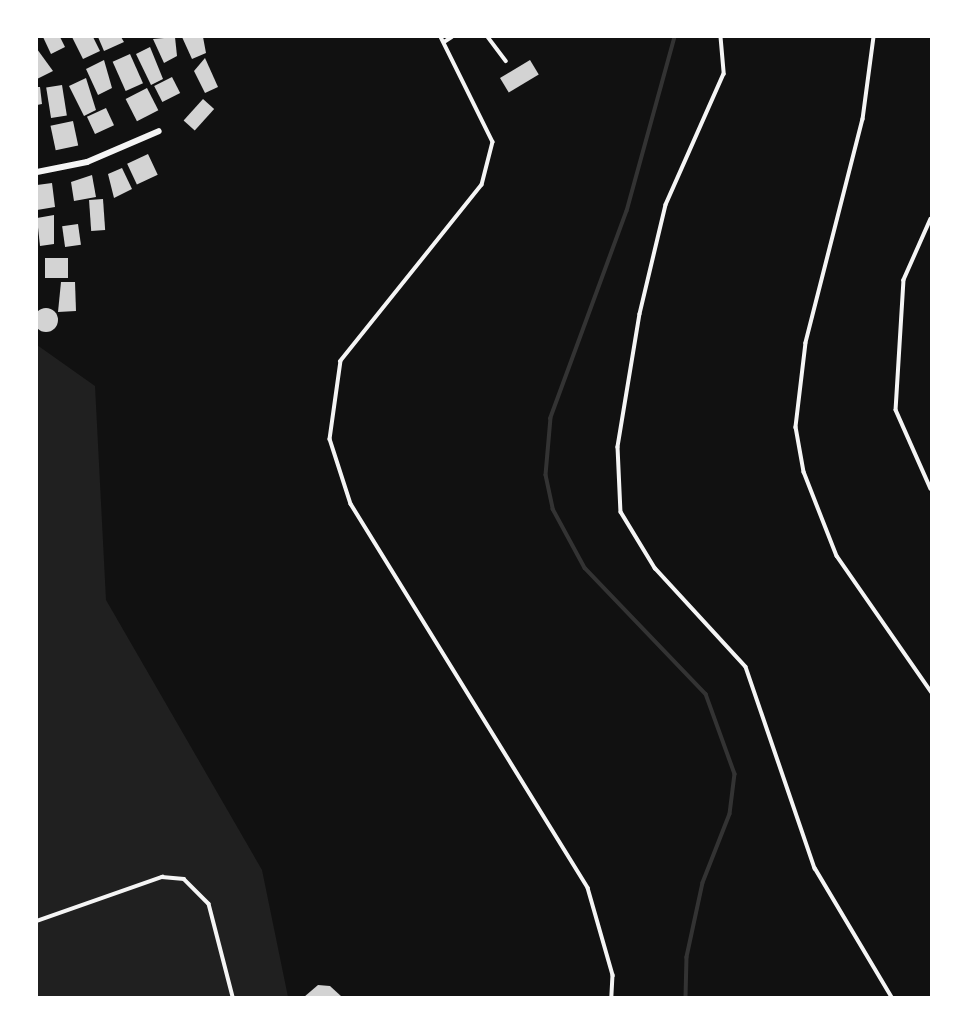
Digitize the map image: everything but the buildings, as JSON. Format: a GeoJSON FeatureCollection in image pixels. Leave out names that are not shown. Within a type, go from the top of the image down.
{"type":"FeatureCollection","features":[{"type":"Feature","properties":{"kind":"street"},"geometry":{"type":"LineString","coordinates":[[37,172],[88,162],[159,131]]}},
{"type":"Feature","properties":{"kind":"lane"},"geometry":{"type":"LineString","coordinates":[[442,37],[493,142],[482,185],[341,361],[330,439],[351,504],[588,888],[613,975],[612,997]]}},
{"type":"Feature","properties":{"kind":"lane"},"geometry":{"type":"LineString","coordinates":[[444,42],[452,37]]}},
{"type":"Feature","properties":{"kind":"lane"},"geometry":{"type":"LineString","coordinates":[[488,37],[506,61]]}},
{"type":"Feature","properties":{"kind":"lane"},"geometry":{"type":"LineString","coordinates":[[721,37],[724,74],[666,205],[640,314],[618,446],[621,512],[655,568],[746,667],[815,869],[892,997]]}},
{"type":"Feature","properties":{"kind":"lane"},"geometry":{"type":"LineString","coordinates":[[874,37],[863,119],[806,343],[796,427],[804,472],[837,556],[931,691]]}},
{"type":"Feature","properties":{"kind":"lane"},"geometry":{"type":"LineString","coordinates":[[931,219],[904,280],[896,410],[931,489]]}},
{"type":"Feature","properties":{"kind":"lane"},"geometry":{"type":"LineString","coordinates":[[37,921],[162,877],[184,879],[209,904],[233,997]]}},
{"type":"Feature","properties":{"kind":"shaded area"},"geometry":{"type":"Polygon","coordinates":[[[37,345],[95,386],[106,600],[262,870],[288,997],[37,997],[37,345]]]}},
{"type":"Feature","properties":{"kind":"waterway"},"geometry":{"type":"LineString","coordinates":[[675,37],[627,211],[551,418],[546,475],[553,509],[585,568],[706,694],[735,774],[730,814],[703,883],[687,957],[686,997]]}}]}
